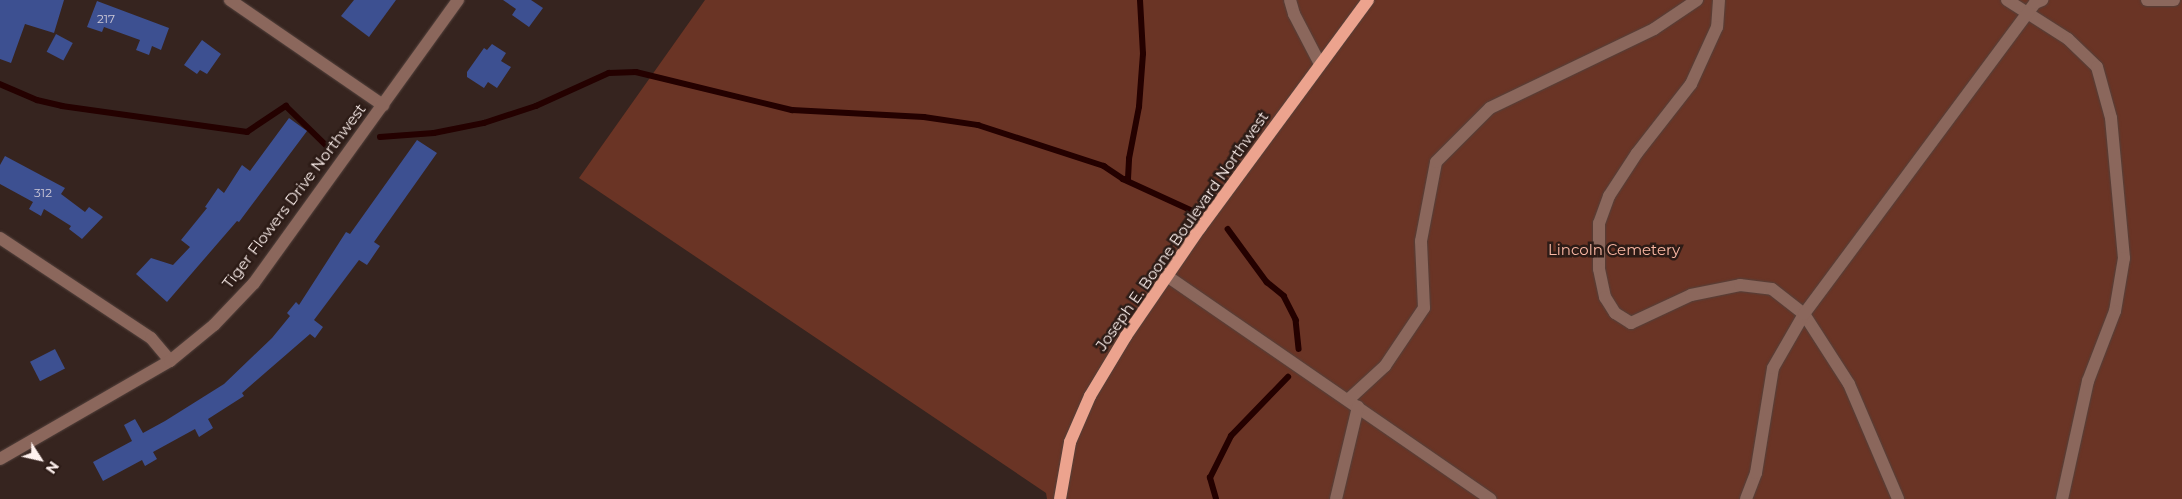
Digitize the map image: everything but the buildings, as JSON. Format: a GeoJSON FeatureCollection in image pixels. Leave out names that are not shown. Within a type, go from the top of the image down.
{"type":"FeatureCollection","features":[{"type":"Feature","properties":{"kind":"main road","name":"Joseph E. Boone Boulevard Northwest"},"geometry":{"type":"LineString","coordinates":[[1060,499],[1070,442],[1090,396],[1167,276],[1368,0]]}},
{"type":"Feature","properties":{"kind":"street"},"geometry":{"type":"LineString","coordinates":[[230,0],[383,104]]}},
{"type":"Feature","properties":{"kind":"street","name":"Tiger Flowers Drive Northwest"},"geometry":{"type":"LineString","coordinates":[[0,459],[170,361],[214,324],[254,283],[458,0]]}},
{"type":"Feature","properties":{"kind":"street"},"geometry":{"type":"LineString","coordinates":[[1290,0],[1320,64]]}},
{"type":"Feature","properties":{"kind":"street"},"geometry":{"type":"LineString","coordinates":[[1336,499],[1353,404],[1385,366],[1424,308],[1421,240],[1436,162],[1490,108],[1654,29],[1697,0]]}},
{"type":"Feature","properties":{"kind":"street"},"geometry":{"type":"LineString","coordinates":[[1719,0],[1717,27],[1691,84],[1637,154],[1609,196],[1599,223],[1599,269],[1605,297],[1615,313],[1631,323],[1690,295],[1740,285],[1772,289],[1804,314],[1849,384],[1898,499]]}},
{"type":"Feature","properties":{"kind":"street"},"geometry":{"type":"LineString","coordinates":[[2007,0],[2035,4],[2097,67],[2111,118],[2123,250],[2115,310],[2088,381],[2062,499]]}},
{"type":"Feature","properties":{"kind":"street"},"geometry":{"type":"LineString","coordinates":[[2147,0],[2174,0]]}},
{"type":"Feature","properties":{"kind":"street"},"geometry":{"type":"LineString","coordinates":[[1746,499],[1756,472],[1773,368],[1804,314],[2035,4]]}},
{"type":"Feature","properties":{"kind":"street"},"geometry":{"type":"LineString","coordinates":[[0,238],[151,338],[170,361]]}},
{"type":"Feature","properties":{"kind":"street"},"geometry":{"type":"LineString","coordinates":[[1167,276],[1490,499]]}},
{"type":"Feature","properties":{"kind":"green space","name":"Lincoln Cemetery"},"geometry":{"type":"Polygon","coordinates":[[[705,0],[2182,0],[2182,499],[1047,499],[1046,493],[579,178],[705,0]]]}},
{"type":"Feature","properties":{"kind":"waterway"},"geometry":{"type":"LineString","coordinates":[[1123,179],[1128,179],[1129,159],[1139,107],[1143,54],[1140,0]]}},
{"type":"Feature","properties":{"kind":"waterway"},"geometry":{"type":"LineString","coordinates":[[380,137],[434,133],[484,123],[536,106],[609,73],[636,72],[792,110],[924,117],[978,125],[1104,166],[1123,179],[1193,211]]}},
{"type":"Feature","properties":{"kind":"waterway"},"geometry":{"type":"LineString","coordinates":[[0,84],[37,100],[62,106],[247,132],[286,106],[326,145]]}},
{"type":"Feature","properties":{"kind":"waterway"},"geometry":{"type":"LineString","coordinates":[[1228,229],[1267,282],[1284,296],[1296,320],[1299,349]]}},
{"type":"Feature","properties":{"kind":"waterway"},"geometry":{"type":"LineString","coordinates":[[1216,499],[1210,478],[1231,436],[1288,377]]}}]}
